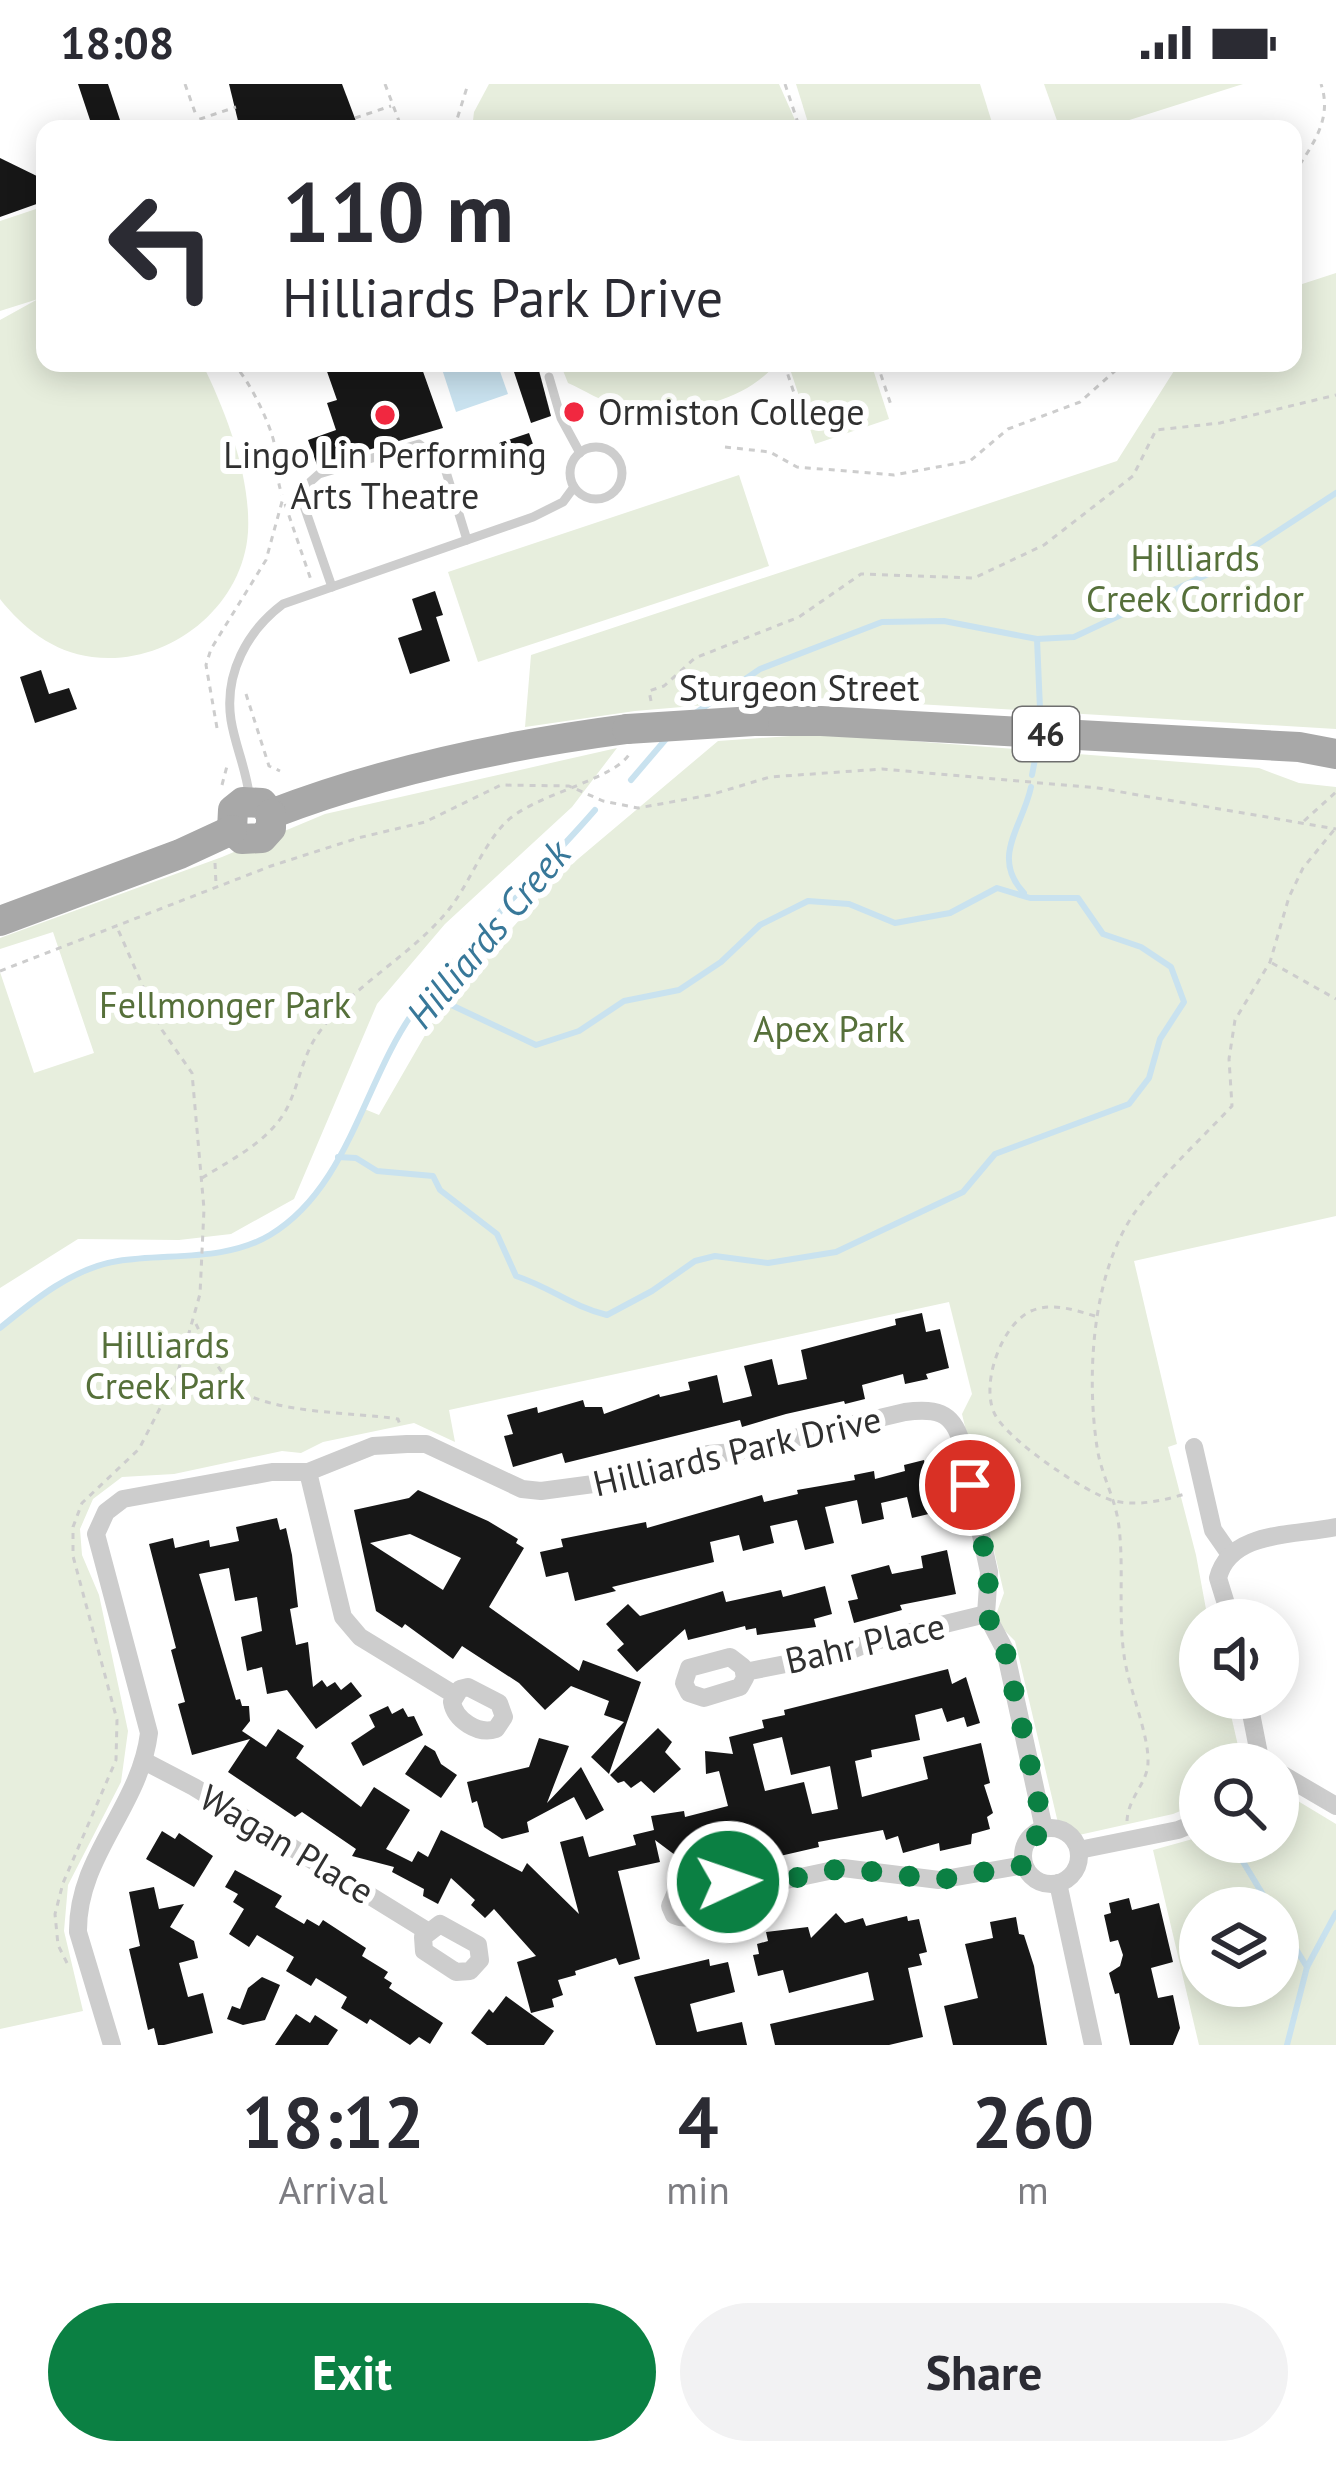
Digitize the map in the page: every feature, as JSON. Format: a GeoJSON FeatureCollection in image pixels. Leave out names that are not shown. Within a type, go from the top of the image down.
{"type":"FeatureCollection","features":[{"type":"Feature","properties":{"kind":"main road","name":"Sturgeon Street"},"geometry":{"type":"LineString","coordinates":[[260,807],[556,738],[754,721],[1299,747],[1336,754]]}},
{"type":"Feature","properties":{"kind":"main road"},"geometry":{"type":"LineString","coordinates":[[0,921],[180,854],[224,843],[233,810],[260,807]]}},
{"type":"Feature","properties":{"kind":"street","name":"Hilliards Park Drive"},"geometry":{"type":"LineString","coordinates":[[146,1762],[149,1733],[96,1534],[106,1512],[123,1499],[272,1472],[308,1472],[373,1446],[407,1444],[426,1444],[522,1489],[562,1491],[661,1475],[708,1454],[930,1409],[956,1425],[961,1442],[989,1572],[986,1614],[1005,1650],[1044,1829]]}},
{"type":"Feature","properties":{"kind":"street"},"geometry":{"type":"LineString","coordinates":[[1194,1447],[1213,1530],[1229,1553]]}},
{"type":"Feature","properties":{"kind":"street"},"geometry":{"type":"LineString","coordinates":[[308,1472],[343,1617],[360,1637],[454,1695]]}},
{"type":"Feature","properties":{"kind":"street"},"geometry":{"type":"LineString","coordinates":[[1224,1599],[1218,1578],[1229,1553],[1246,1543],[1336,1526]]}},
{"type":"Feature","properties":{"kind":"street","name":"Bahr Place"},"geometry":{"type":"LineString","coordinates":[[745,1672],[847,1652],[986,1614]]}},
{"type":"Feature","properties":{"kind":"street"},"geometry":{"type":"LineString","coordinates":[[112,2045],[78,1932],[78,1915],[92,1859],[135,1790],[146,1762]]}},
{"type":"Feature","properties":{"kind":"street","name":"Wagan Place"},"geometry":{"type":"LineString","coordinates":[[146,1762],[194,1786],[427,1930]]}},
{"type":"Feature","properties":{"kind":"street"},"geometry":{"type":"LineString","coordinates":[[1299,1784],[1336,1806]]}},
{"type":"Feature","properties":{"kind":"street"},"geometry":{"type":"LineString","coordinates":[[1078,1850],[1179,1826]]}},
{"type":"Feature","properties":{"kind":"street"},"geometry":{"type":"LineString","coordinates":[[1044,1829],[1062,1830],[1078,1850],[1076,1868],[1058,1883],[1034,1878],[1024,1865],[1024,1847],[1044,1829]]}},
{"type":"Feature","properties":{"kind":"street"},"geometry":{"type":"LineString","coordinates":[[734,1891],[843,1868],[939,1880],[1024,1865]]}},
{"type":"Feature","properties":{"kind":"street"},"geometry":{"type":"LineString","coordinates":[[1058,1883],[1093,2045]]}},
{"type":"Feature","properties":{"kind":"lane"},"geometry":{"type":"LineString","coordinates":[[549,377],[561,418],[580,453]]}},
{"type":"Feature","properties":{"kind":"lane"},"geometry":{"type":"LineString","coordinates":[[332,587],[303,502],[310,482],[319,474],[419,445],[443,462],[467,540]]}},
{"type":"Feature","properties":{"kind":"lane"},"geometry":{"type":"LineString","coordinates":[[260,807],[229,691],[238,660],[260,621],[283,604],[563,502],[574,487],[571,469],[580,453],[597,447],[619,460],[622,478],[613,493],[596,499],[574,487]]}},
{"type":"Feature","properties":{"kind":"path"},"geometry":{"type":"LineString","coordinates":[[185,84],[197,120],[236,107]]}},
{"type":"Feature","properties":{"kind":"path"},"geometry":{"type":"LineString","coordinates":[[385,84],[398,120]]}},
{"type":"Feature","properties":{"kind":"path"},"geometry":{"type":"LineString","coordinates":[[457,120],[468,84]]}},
{"type":"Feature","properties":{"kind":"path"},"geometry":{"type":"LineString","coordinates":[[785,84],[797,120]]}},
{"type":"Feature","properties":{"kind":"path"},"geometry":{"type":"LineString","coordinates":[[1302,161],[1321,131],[1327,103],[1321,84]]}},
{"type":"Feature","properties":{"kind":"path"},"geometry":{"type":"LineString","coordinates":[[355,118],[393,106]]}},
{"type":"Feature","properties":{"kind":"path"},"geometry":{"type":"LineString","coordinates":[[241,372],[275,446],[276,477],[316,593]]}},
{"type":"Feature","properties":{"kind":"path"},"geometry":{"type":"LineString","coordinates":[[787,372],[799,408]]}},
{"type":"Feature","properties":{"kind":"path"},"geometry":{"type":"LineString","coordinates":[[880,372],[892,408]]}},
{"type":"Feature","properties":{"kind":"path"},"geometry":{"type":"LineString","coordinates":[[725,447],[770,452],[797,467],[894,475],[970,461],[1008,429],[1080,402],[1114,372]]}},
{"type":"Feature","properties":{"kind":"path"},"geometry":{"type":"LineString","coordinates":[[649,691],[664,686],[694,658],[799,617],[861,574],[974,578],[1044,545],[1133,476],[1156,430],[1220,423],[1336,395]]}},
{"type":"Feature","properties":{"kind":"path"},"geometry":{"type":"LineString","coordinates":[[245,689],[269,766],[280,771]]}},
{"type":"Feature","properties":{"kind":"path"},"geometry":{"type":"LineString","coordinates":[[0,971],[216,887],[358,838],[425,822],[501,784],[569,786],[603,801],[638,808],[710,795],[770,777],[881,769],[1098,788],[1336,829],[1303,868],[1289,897],[1270,962],[1235,1020],[1229,1059],[1232,1106],[1135,1212],[1117,1249],[1096,1317],[1096,1440],[1119,1523],[1118,1598],[1124,1660],[1148,1761],[1126,1816],[1131,1841]]}},
{"type":"Feature","properties":{"kind":"path"},"geometry":{"type":"LineString","coordinates":[[202,1178],[268,1135],[286,1109],[316,1036],[354,994],[386,972],[451,907],[469,872],[507,820],[569,786]]}},
{"type":"Feature","properties":{"kind":"path"},"geometry":{"type":"LineString","coordinates":[[1303,822],[1336,792]]}},
{"type":"Feature","properties":{"kind":"path"},"geometry":{"type":"LineString","coordinates":[[216,887],[224,843]]}},
{"type":"Feature","properties":{"kind":"path"},"geometry":{"type":"LineString","coordinates":[[115,923],[162,1030],[191,1073],[204,1209],[200,1294]]}},
{"type":"Feature","properties":{"kind":"path"},"geometry":{"type":"LineString","coordinates":[[1270,962],[1336,999]]}},
{"type":"Feature","properties":{"kind":"path"},"geometry":{"type":"LineString","coordinates":[[1096,1317],[1054,1306],[1018,1319],[1006,1337],[988,1393],[996,1417],[1013,1435],[1112,1500],[1163,1501],[1204,1489]]}},
{"type":"Feature","properties":{"kind":"path"},"geometry":{"type":"LineString","coordinates":[[195,1322],[209,1351],[238,1389],[287,1408],[398,1419],[407,1444]]}},
{"type":"Feature","properties":{"kind":"green space"},"geometry":{"type":"Polygon","coordinates":[[[489,84],[779,84],[795,120],[473,120],[489,84]]]}},
{"type":"Feature","properties":{"kind":"green space"},"geometry":{"type":"Polygon","coordinates":[[[796,84],[980,84],[991,120],[807,120],[796,84]]]}},
{"type":"Feature","properties":{"kind":"green space"},"geometry":{"type":"Polygon","coordinates":[[[1044,84],[1243,84],[1129,120],[1057,120],[1044,84]]]}},
{"type":"Feature","properties":{"kind":"green space"},"geometry":{"type":"Polygon","coordinates":[[[36,209],[36,300],[0,311],[0,221],[36,209]]]}},
{"type":"Feature","properties":{"kind":"green space","name":"Hilliards Creek Corridor"},"geometry":{"type":"Polygon","coordinates":[[[1336,273],[1336,729],[799,697],[635,711],[525,727],[531,655],[1117,461],[1173,372],[1302,372],[1302,284],[1336,273]]]}},
{"type":"Feature","properties":{"kind":"green space"},"geometry":{"type":"Polygon","coordinates":[[[36,300],[36,372],[206,372],[241,467],[248,532],[232,585],[216,608],[173,642],[120,658],[92,657],[52,644],[29,629],[0,599],[0,320],[36,300]]]}},
{"type":"Feature","properties":{"kind":"green space"},"geometry":{"type":"Polygon","coordinates":[[[564,372],[768,372],[725,398],[683,409],[620,406],[568,383],[564,372]]]}},
{"type":"Feature","properties":{"kind":"green space"},"geometry":{"type":"Polygon","coordinates":[[[791,372],[874,372],[889,419],[815,444],[791,372]]]}},
{"type":"Feature","properties":{"kind":"green space"},"geometry":{"type":"Polygon","coordinates":[[[739,475],[769,566],[478,662],[448,572],[739,475]]]}},
{"type":"Feature","properties":{"kind":"green space","name":"Apex Park"},"geometry":{"type":"Polygon","coordinates":[[[820,734],[1259,768],[1299,783],[1336,787],[1336,1216],[1134,1261],[1177,1444],[1168,1447],[1204,1599],[1179,1599],[1179,1719],[1232,1719],[1237,1743],[1179,1743],[1179,1812],[1079,1835],[1058,1823],[1015,1641],[994,1620],[1004,1593],[962,1414],[972,1394],[949,1302],[449,1410],[455,1442],[414,1423],[323,1442],[301,1453],[282,1451],[174,1474],[122,1477],[93,1499],[80,1529],[82,1555],[99,1595],[128,1731],[121,1782],[68,1885],[64,1931],[83,2011],[0,2029],[0,1328],[52,1290],[110,1263],[229,1251],[274,1233],[327,1175],[362,1108],[379,1115],[439,1011],[559,875],[718,741],[820,734]]]}},
{"type":"Feature","properties":{"kind":"green space","name":"Fellmonger Park"},"geometry":{"type":"Polygon","coordinates":[[[617,748],[572,807],[445,924],[377,1004],[294,1199],[231,1234],[179,1240],[78,1239],[0,1288],[0,972],[34,1073],[94,1053],[53,932],[0,949],[0,938],[325,814],[617,748]]]}},
{"type":"Feature","properties":{"kind":"green space"},"geometry":{"type":"Polygon","coordinates":[[[1299,1802],[1336,1824],[1336,2045],[1199,2045],[1190,2007],[1299,2007],[1299,1887],[1179,1887],[1179,1960],[1153,1850],[1179,1843],[1179,1863],[1299,1863],[1299,1802]]]}},
{"type":"Feature","properties":{"kind":"water"},"geometry":{"type":"Polygon","coordinates":[[[443,372],[500,372],[508,394],[456,412],[443,372]]]}},
{"type":"Feature","properties":{"kind":"building"},"geometry":{"type":"Polygon","coordinates":[[[78,84],[108,84],[120,120],[90,120],[78,84]]]}},
{"type":"Feature","properties":{"kind":"building"},"geometry":{"type":"Polygon","coordinates":[[[229,84],[342,84],[356,120],[238,120],[229,84]]]}},
{"type":"Feature","properties":{"kind":"building"},"geometry":{"type":"Polygon","coordinates":[[[0,158],[36,176],[36,204],[0,217],[0,158]]]}},
{"type":"Feature","properties":{"kind":"building","name":"Lingo Lin Performing Arts Theatre"},"geometry":{"type":"Polygon","coordinates":[[[327,372],[423,372],[443,428],[317,465],[308,440],[336,430],[327,403],[337,400],[327,372]]]}},
{"type":"Feature","properties":{"kind":"building"},"geometry":{"type":"Polygon","coordinates":[[[514,372],[539,372],[551,416],[531,423],[514,372]]]}},
{"type":"Feature","properties":{"kind":"building"},"geometry":{"type":"Polygon","coordinates":[[[529,433],[538,458],[496,473],[487,447],[529,433]]]}},
{"type":"Feature","properties":{"kind":"building"},"geometry":{"type":"Polygon","coordinates":[[[435,591],[443,615],[436,617],[450,661],[410,674],[398,638],[422,630],[412,599],[435,591]]]}},
{"type":"Feature","properties":{"kind":"building"},"geometry":{"type":"Polygon","coordinates":[[[41,670],[49,694],[69,688],[77,709],[35,723],[20,677],[41,670]]]}},
{"type":"Feature","properties":{"kind":"building"},"geometry":{"type":"Polygon","coordinates":[[[922,1313],[926,1332],[940,1329],[949,1368],[926,1374],[928,1379],[905,1384],[903,1374],[862,1385],[865,1399],[845,1404],[742,1427],[740,1420],[565,1463],[562,1453],[513,1467],[504,1436],[513,1434],[507,1415],[537,1407],[538,1413],[583,1400],[585,1407],[602,1407],[604,1414],[659,1394],[690,1390],[688,1382],[717,1375],[723,1403],[752,1396],[744,1366],[772,1359],[778,1385],[807,1379],[801,1350],[896,1325],[895,1319],[922,1313]]]}},
{"type":"Feature","properties":{"kind":"building"},"geometry":{"type":"Polygon","coordinates":[[[924,1460],[937,1512],[912,1518],[907,1497],[881,1503],[884,1519],[862,1524],[857,1500],[825,1507],[834,1543],[805,1550],[797,1520],[770,1526],[774,1543],[743,1551],[739,1535],[710,1542],[714,1562],[575,1601],[568,1572],[546,1577],[540,1552],[563,1547],[561,1539],[646,1522],[647,1528],[762,1495],[764,1502],[798,1494],[797,1490],[855,1480],[854,1475],[874,1471],[875,1479],[924,1460]]]}},
{"type":"Feature","properties":{"kind":"building"},"geometry":{"type":"Polygon","coordinates":[[[418,1490],[518,1539],[516,1543],[524,1548],[489,1607],[579,1671],[583,1660],[641,1682],[609,1774],[591,1757],[624,1722],[604,1715],[609,1701],[571,1686],[545,1710],[519,1683],[462,1646],[453,1659],[405,1624],[402,1628],[376,1611],[354,1510],[409,1498],[418,1490]],[[410,1534],[370,1543],[443,1590],[461,1558],[410,1534]]]}},
{"type":"Feature","properties":{"kind":"building"},"geometry":{"type":"Polygon","coordinates":[[[277,1518],[280,1530],[286,1528],[298,1607],[290,1609],[296,1645],[308,1642],[313,1687],[322,1680],[327,1687],[335,1682],[341,1690],[351,1682],[362,1696],[316,1729],[287,1690],[267,1694],[262,1667],[247,1671],[241,1637],[262,1631],[257,1597],[235,1601],[229,1568],[199,1574],[236,1700],[249,1706],[250,1721],[242,1731],[266,1747],[278,1729],[304,1746],[296,1758],[361,1807],[374,1787],[410,1810],[386,1849],[412,1862],[418,1851],[428,1857],[441,1830],[522,1872],[527,1863],[579,1914],[560,1842],[583,1836],[589,1857],[636,1845],[633,1835],[654,1830],[651,1816],[684,1811],[685,1817],[728,1806],[719,1771],[706,1774],[705,1751],[733,1754],[729,1737],[764,1728],[762,1720],[785,1715],[784,1710],[948,1669],[952,1684],[966,1677],[980,1723],[967,1727],[964,1717],[947,1722],[942,1708],[915,1715],[920,1740],[871,1750],[872,1757],[855,1761],[862,1797],[928,1779],[923,1757],[981,1743],[990,1783],[984,1785],[993,1813],[987,1817],[990,1829],[972,1834],[971,1844],[940,1851],[939,1843],[903,1853],[898,1836],[886,1840],[883,1830],[818,1842],[819,1847],[767,1859],[765,1849],[741,1854],[740,1848],[679,1858],[655,1840],[660,1862],[618,1871],[640,1959],[619,1965],[616,1958],[575,1971],[576,1975],[558,1980],[563,1995],[552,1999],[554,2007],[531,2013],[517,1962],[536,1956],[494,1909],[485,1918],[471,1905],[475,1900],[451,1878],[438,1904],[423,1896],[424,1889],[392,1872],[394,1867],[352,1856],[356,1849],[302,1812],[295,1817],[228,1772],[250,1739],[192,1755],[178,1704],[185,1702],[171,1650],[176,1648],[149,1544],[173,1538],[175,1548],[209,1540],[210,1547],[239,1541],[236,1527],[277,1518]],[[782,1737],[753,1744],[765,1791],[804,1782],[812,1814],[838,1809],[830,1766],[791,1775],[782,1737]]]}},
{"type":"Feature","properties":{"kind":"building"},"geometry":{"type":"Polygon","coordinates":[[[947,1550],[956,1594],[900,1605],[902,1610],[854,1623],[848,1601],[858,1599],[851,1575],[889,1565],[892,1574],[923,1568],[921,1556],[947,1550]]]}},
{"type":"Feature","properties":{"kind":"building"},"geometry":{"type":"Polygon","coordinates":[[[825,1586],[832,1614],[814,1619],[816,1627],[757,1635],[756,1628],[746,1630],[745,1626],[688,1640],[685,1629],[637,1672],[617,1650],[624,1644],[606,1624],[628,1604],[640,1616],[723,1591],[726,1602],[781,1590],[783,1597],[825,1586]]]}},
{"type":"Feature","properties":{"kind":"building"},"geometry":{"type":"Polygon","coordinates":[[[388,1706],[392,1714],[403,1708],[408,1717],[414,1716],[423,1735],[363,1766],[351,1743],[375,1727],[369,1715],[388,1706]]]}},
{"type":"Feature","properties":{"kind":"building"},"geometry":{"type":"Polygon","coordinates":[[[658,1728],[672,1742],[665,1752],[681,1769],[654,1793],[641,1781],[631,1788],[624,1781],[618,1783],[610,1775],[658,1728]]]}},
{"type":"Feature","properties":{"kind":"building"},"geometry":{"type":"Polygon","coordinates":[[[539,1738],[569,1746],[547,1803],[581,1767],[604,1810],[586,1820],[574,1797],[527,1822],[529,1832],[502,1839],[484,1827],[467,1782],[529,1767],[539,1738]]]}},
{"type":"Feature","properties":{"kind":"building"},"geometry":{"type":"Polygon","coordinates":[[[425,1745],[457,1775],[441,1798],[405,1774],[425,1745]]]}},
{"type":"Feature","properties":{"kind":"building"},"geometry":{"type":"Polygon","coordinates":[[[162,1831],[175,1839],[179,1833],[213,1856],[194,1887],[146,1859],[162,1831]]]}},
{"type":"Feature","properties":{"kind":"building"},"geometry":{"type":"Polygon","coordinates":[[[235,1870],[282,1896],[275,1907],[304,1924],[307,1919],[319,1926],[323,1920],[366,1948],[362,1956],[388,1972],[384,1978],[392,1983],[389,1988],[443,2023],[430,2044],[419,2037],[410,2045],[370,2019],[367,2024],[341,2008],[347,1997],[316,1978],[311,1986],[286,1971],[294,1957],[257,1935],[249,1947],[229,1934],[244,1909],[233,1902],[238,1894],[225,1887],[235,1870]]]}},
{"type":"Feature","properties":{"kind":"building"},"geometry":{"type":"Polygon","coordinates":[[[154,1887],[159,1909],[184,1904],[170,1927],[194,1941],[198,1958],[179,1963],[188,1997],[203,1993],[213,2033],[164,2045],[158,2045],[154,2028],[148,2030],[129,1949],[140,1946],[129,1892],[154,1887]]]}},
{"type":"Feature","properties":{"kind":"building"},"geometry":{"type":"Polygon","coordinates":[[[1129,1898],[1132,1910],[1159,1903],[1173,1962],[1151,1968],[1158,1998],[1173,1995],[1180,2028],[1173,2045],[1130,2045],[1119,1993],[1115,1994],[1109,1973],[1120,1966],[1123,1955],[1118,1940],[1110,1942],[1104,1915],[1111,1913],[1109,1903],[1129,1898]]]}},
{"type":"Feature","properties":{"kind":"building"},"geometry":{"type":"Polygon","coordinates":[[[836,1913],[845,1923],[863,1918],[866,1926],[907,1916],[908,1921],[919,1919],[927,1952],[919,1954],[922,1965],[908,1968],[923,2037],[889,2045],[775,2045],[770,2024],[874,2000],[868,1972],[789,1993],[783,1970],[758,1976],[753,1955],[759,1954],[757,1944],[768,1941],[766,1932],[808,1927],[811,1938],[836,1913]]]}},
{"type":"Feature","properties":{"kind":"building"},"geometry":{"type":"Polygon","coordinates":[[[1016,1917],[1034,1966],[1047,2045],[953,2045],[944,2006],[978,1998],[965,1944],[993,1938],[990,1922],[1016,1917]]]}},
{"type":"Feature","properties":{"kind":"building"},"geometry":{"type":"Polygon","coordinates":[[[709,1959],[710,1966],[728,1962],[735,1992],[690,2004],[697,2032],[742,2022],[747,2045],[656,2045],[634,1977],[709,1959]]]}},
{"type":"Feature","properties":{"kind":"building"},"geometry":{"type":"Polygon","coordinates":[[[262,1977],[280,1985],[265,2020],[243,2025],[227,2019],[232,2006],[240,2009],[248,1988],[262,1977]]]}},
{"type":"Feature","properties":{"kind":"building"},"geometry":{"type":"Polygon","coordinates":[[[506,1996],[554,2031],[544,2045],[487,2045],[471,2033],[506,1996]]]}},
{"type":"Feature","properties":{"kind":"building"},"geometry":{"type":"Polygon","coordinates":[[[296,2014],[310,2023],[315,2015],[338,2030],[328,2045],[275,2045],[296,2014]]]}},
{"type":"Feature","properties":{"kind":"waterway","name":"Hilliards Creek"},"geometry":{"type":"LineString","coordinates":[[694,714],[760,669],[882,622],[944,621],[1037,639],[1074,637],[1223,567],[1336,493]]}},
{"type":"Feature","properties":{"kind":"waterway"},"geometry":{"type":"LineString","coordinates":[[1037,639],[1040,709]]}},
{"type":"Feature","properties":{"kind":"waterway","name":"Hilliards Creek"},"geometry":{"type":"LineString","coordinates":[[631,780],[666,739]]}},
{"type":"Feature","properties":{"kind":"waterway"},"geometry":{"type":"LineString","coordinates":[[1032,775],[1036,754]]}},
{"type":"Feature","properties":{"kind":"waterway"},"geometry":{"type":"LineString","coordinates":[[1024,893],[1014,880],[1009,854],[1031,787]]}},
{"type":"Feature","properties":{"kind":"waterway","name":"Hilliards Creek"},"geometry":{"type":"LineString","coordinates":[[0,1328],[40,1296],[85,1270],[118,1261],[196,1255],[253,1244],[297,1214],[338,1160],[417,1007],[595,810]]}},
{"type":"Feature","properties":{"kind":"waterway"},"geometry":{"type":"LineString","coordinates":[[338,1157],[356,1158],[377,1171],[433,1176],[440,1190],[497,1234],[516,1276],[607,1315],[695,1261],[715,1256],[768,1263],[836,1252],[963,1192],[995,1154],[1129,1104],[1149,1078],[1160,1039],[1184,1002],[1171,967],[1141,947],[1103,934],[1078,898],[1030,898],[997,888],[950,913],[895,923],[849,904],[808,901],[760,925],[721,962],[679,990],[624,1001],[579,1031],[536,1045],[428,994]]}},
{"type":"Feature","properties":{"kind":"waterway"},"geometry":{"type":"LineString","coordinates":[[1244,1863],[1258,1887]]}},
{"type":"Feature","properties":{"kind":"waterway"},"geometry":{"type":"LineString","coordinates":[[1287,2045],[1307,1967],[1336,1913]]}},
{"type":"Feature","properties":{"kind":"waterway"},"geometry":{"type":"LineString","coordinates":[[1299,1954],[1307,1967]]}},
{"type":"Feature","properties":{"kind":"place","name":"Ormiston College"},"geometry":{"type":"Point","coordinates":[574,412]}},
{"type":"Feature","properties":{"kind":"place","name":"Lingo Lin Performing Arts Theatre"},"geometry":{"type":"Point","coordinates":[385,415]}},
{"type":"Feature","properties":{"kind":"route"},"geometry":{"type":"LineString","coordinates":[[728,1882],[734,1891],[843,1868],[956,1880],[1024,1865],[1024,1847],[1044,1829],[1005,1650],[986,1614],[989,1572],[970,1485]]}},
{"type":"Feature","properties":{"kind":"park label","name":"Hilliards Creek Park"},"geometry":{"type":"Point","coordinates":[165,1366]}}]}
